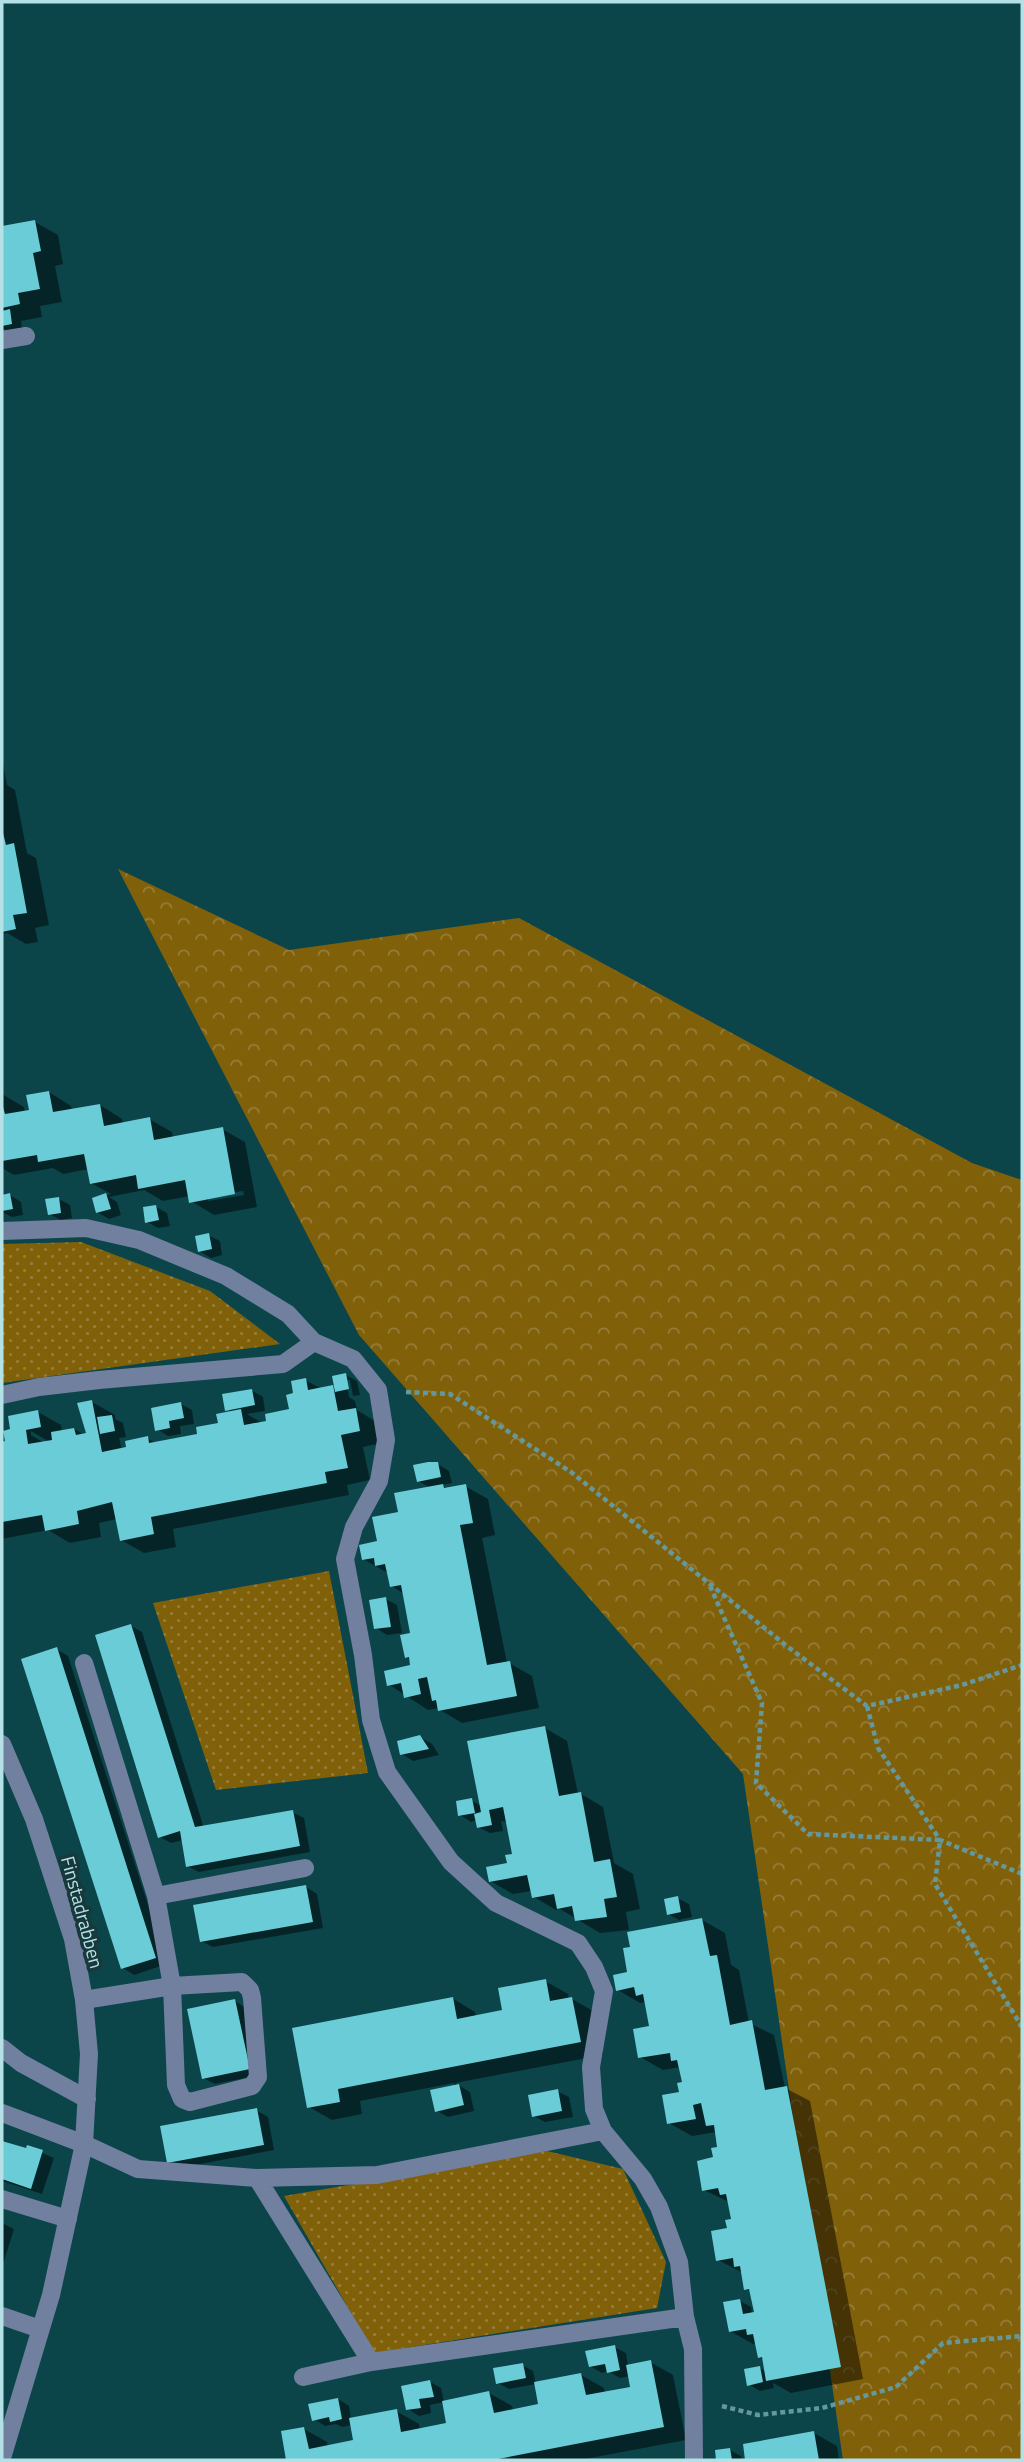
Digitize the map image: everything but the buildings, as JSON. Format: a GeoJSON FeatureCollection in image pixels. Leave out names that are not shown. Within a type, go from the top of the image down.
{"type":"FeatureCollection","features":[{"type":"Feature","properties":{"kind":"street"},"geometry":{"type":"LineString","coordinates":[[2,340],[26,335]]}},
{"type":"Feature","properties":{"kind":"street"},"geometry":{"type":"LineString","coordinates":[[2,1231],[86,1228],[138,1240],[226,1276],[288,1314],[314,1342],[353,1359],[378,1390],[386,1440],[379,1480],[354,1527],[345,1559],[372,1720],[383,1759],[387,1772],[450,1862],[496,1903],[578,1943],[594,1967],[604,1991],[592,2067],[594,2109],[603,2131],[643,2179],[659,2207],[679,2262],[685,2317],[693,2349],[694,2460]]}},
{"type":"Feature","properties":{"kind":"street"},"geometry":{"type":"LineString","coordinates":[[2,1395],[39,1387],[99,1380],[283,1364],[314,1342]]}},
{"type":"Feature","properties":{"kind":"street"},"geometry":{"type":"LineString","coordinates":[[84,1663],[156,1896],[172,1986],[176,2085],[182,2099],[190,2102],[252,2086],[258,2077],[250,1990],[242,1982],[172,1986],[84,2000]]}},
{"type":"Feature","properties":{"kind":"street","name":"Finstadrabben"},"geometry":{"type":"LineString","coordinates":[[2,1744],[34,1819],[68,1925],[84,2000],[89,2053],[85,2144],[51,2295],[2,2458]]}},
{"type":"Feature","properties":{"kind":"street"},"geometry":{"type":"LineString","coordinates":[[156,1896],[305,1868]]}},
{"type":"Feature","properties":{"kind":"street"},"geometry":{"type":"LineString","coordinates":[[2,2048],[21,2063],[87,2099]]}},
{"type":"Feature","properties":{"kind":"street"},"geometry":{"type":"LineString","coordinates":[[2,2113],[85,2144],[138,2169],[257,2178],[377,2175],[603,2131]]}},
{"type":"Feature","properties":{"kind":"street"},"geometry":{"type":"LineString","coordinates":[[257,2178],[371,2362]]}},
{"type":"Feature","properties":{"kind":"street"},"geometry":{"type":"LineString","coordinates":[[2,2199],[68,2219]]}},
{"type":"Feature","properties":{"kind":"street"},"geometry":{"type":"LineString","coordinates":[[2,2316],[40,2329]]}},
{"type":"Feature","properties":{"kind":"street"},"geometry":{"type":"LineString","coordinates":[[303,2377],[371,2362],[685,2317]]}},
{"type":"Feature","properties":{"kind":"path"},"geometry":{"type":"LineString","coordinates":[[378,1390],[450,1394],[571,1472],[709,1584],[867,1706],[878,1748],[940,1840],[935,1884],[1022,2028]]}},
{"type":"Feature","properties":{"kind":"path"},"geometry":{"type":"LineString","coordinates":[[709,1584],[762,1703],[756,1783],[808,1835],[940,1840],[1022,1874]]}},
{"type":"Feature","properties":{"kind":"path"},"geometry":{"type":"LineString","coordinates":[[867,1706],[962,1685],[1022,1665]]}},
{"type":"Feature","properties":{"kind":"path"},"geometry":{"type":"LineString","coordinates":[[694,2400],[758,2415],[822,2408],[896,2386],[943,2343],[1022,2336]]}},
{"type":"Feature","properties":{"kind":"green space"},"geometry":{"type":"Polygon","coordinates":[[[118,869],[289,950],[519,918],[972,1163],[1022,1180],[1022,2460],[843,2460],[743,1774],[359,1335],[118,869]]]}},
{"type":"Feature","properties":{"kind":"green space"},"geometry":{"type":"Polygon","coordinates":[[[81,1242],[210,1291],[280,1344],[2,1383],[2,1244],[81,1242]]]}},
{"type":"Feature","properties":{"kind":"green space"},"geometry":{"type":"Polygon","coordinates":[[[329,1571],[368,1773],[216,1790],[153,1603],[329,1571]]]}},
{"type":"Feature","properties":{"kind":"green space"},"geometry":{"type":"Polygon","coordinates":[[[547,2151],[623,2169],[666,2262],[657,2308],[374,2353],[284,2196],[547,2151]]]}}]}
